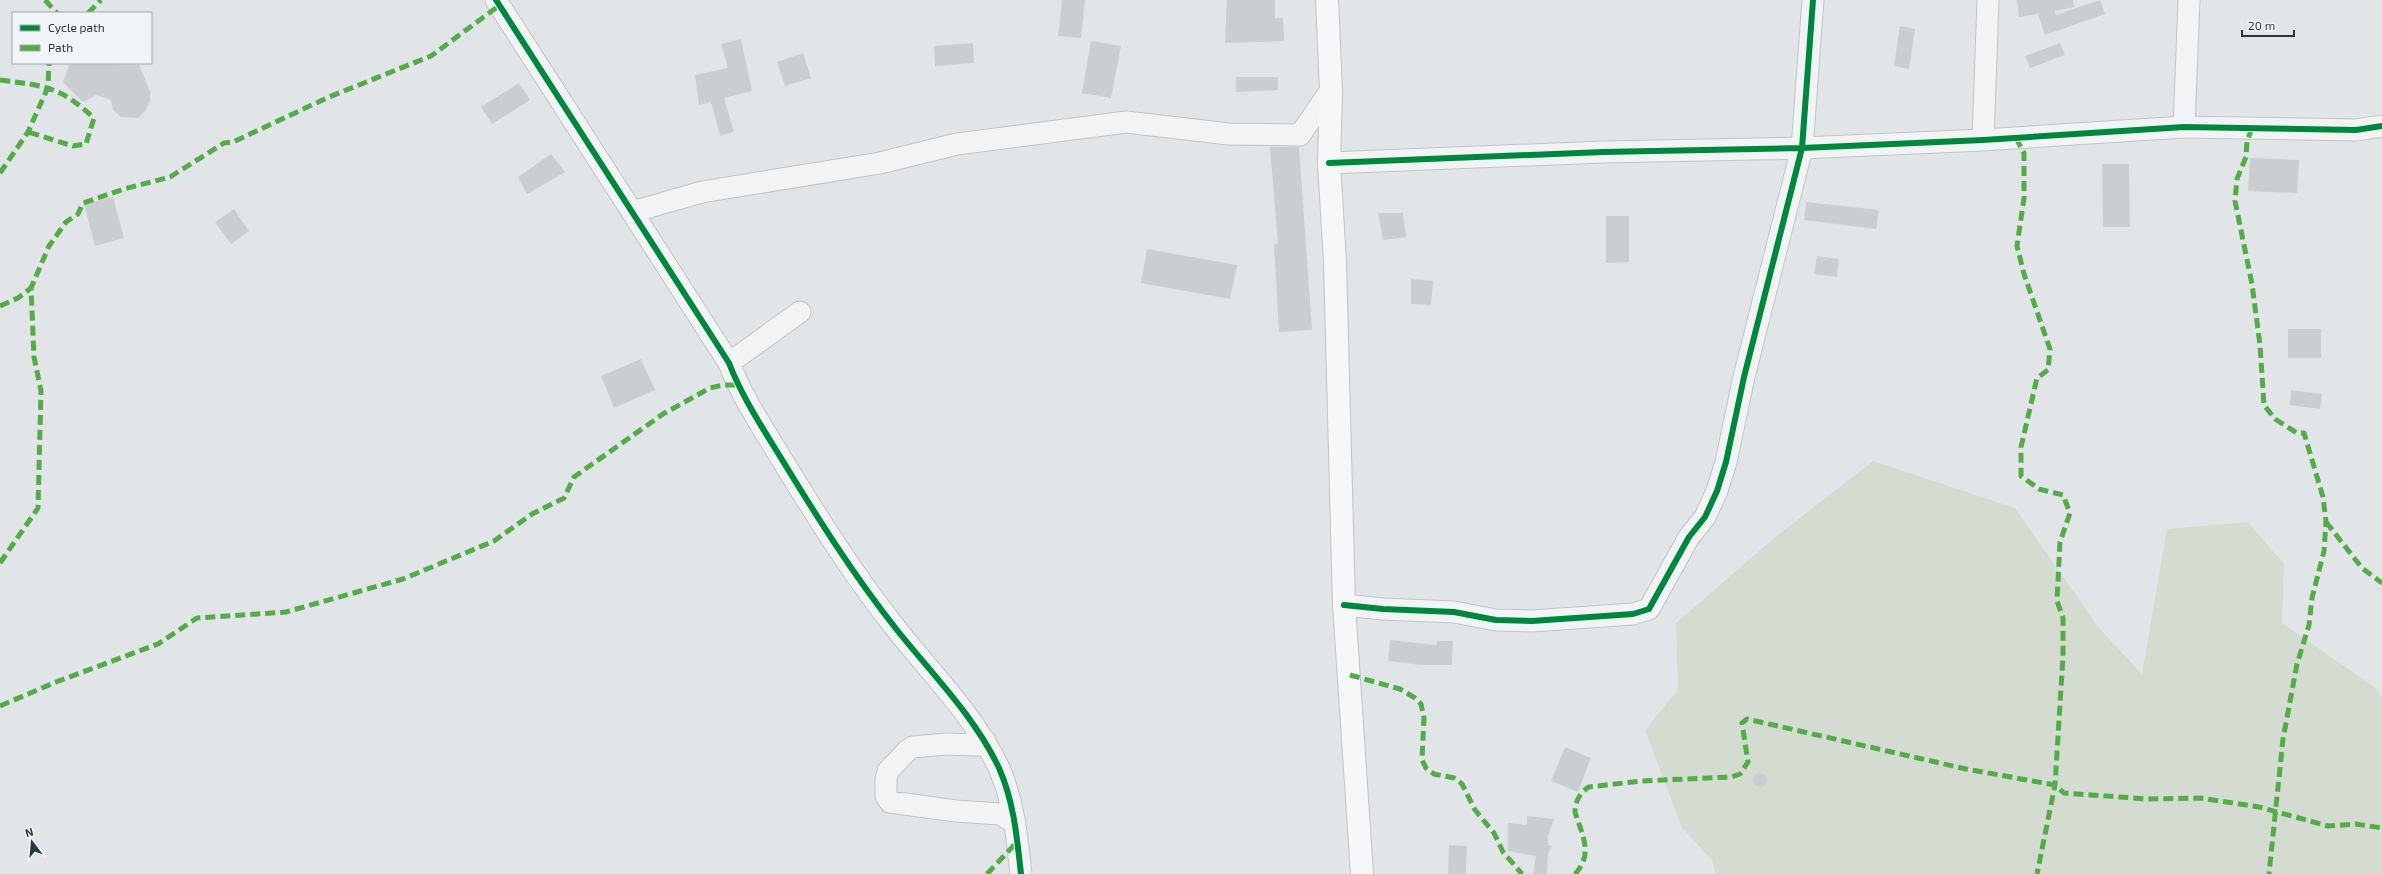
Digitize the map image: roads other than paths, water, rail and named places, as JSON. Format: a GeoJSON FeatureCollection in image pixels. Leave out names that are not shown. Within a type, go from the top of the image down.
{"type":"FeatureCollection","features":[{"type":"Feature","properties":{"kind":"main road"},"geometry":{"type":"LineString","coordinates":[[1327,0],[1331,90],[1328,163],[1336,262],[1344,605],[1362,874]]}},
{"type":"Feature","properties":{"kind":"street"},"geometry":{"type":"LineString","coordinates":[[496,0],[729,363],[741,392],[834,542],[884,614],[985,741],[999,768],[1012,804],[1021,874]]}},
{"type":"Feature","properties":{"kind":"street"},"geometry":{"type":"LineString","coordinates":[[1344,605],[1383,610],[1454,612],[1496,620],[1532,621],[1633,614],[1649,609],[1689,537],[1706,517],[1717,491],[1802,148],[1814,0]]}},
{"type":"Feature","properties":{"kind":"street"},"geometry":{"type":"LineString","coordinates":[[1983,140],[1988,0]]}},
{"type":"Feature","properties":{"kind":"street"},"geometry":{"type":"LineString","coordinates":[[2184,127],[2189,0]]}},
{"type":"Feature","properties":{"kind":"street"},"geometry":{"type":"LineString","coordinates":[[632,212],[702,192],[880,163],[957,144],[1126,122],[1229,134],[1300,135],[1331,90]]}},
{"type":"Feature","properties":{"kind":"street"},"geometry":{"type":"LineString","coordinates":[[1328,163],[1603,152],[1802,148],[1983,140],[2184,127],[2356,130],[2382,126]]}},
{"type":"Feature","properties":{"kind":"street"},"geometry":{"type":"LineString","coordinates":[[729,363],[800,312]]}},
{"type":"Feature","properties":{"kind":"street"},"geometry":{"type":"LineString","coordinates":[[985,741],[977,745],[953,744],[913,747],[908,750],[888,771],[886,778],[886,796],[890,802],[927,808],[1000,814],[1015,823]]}}]}
